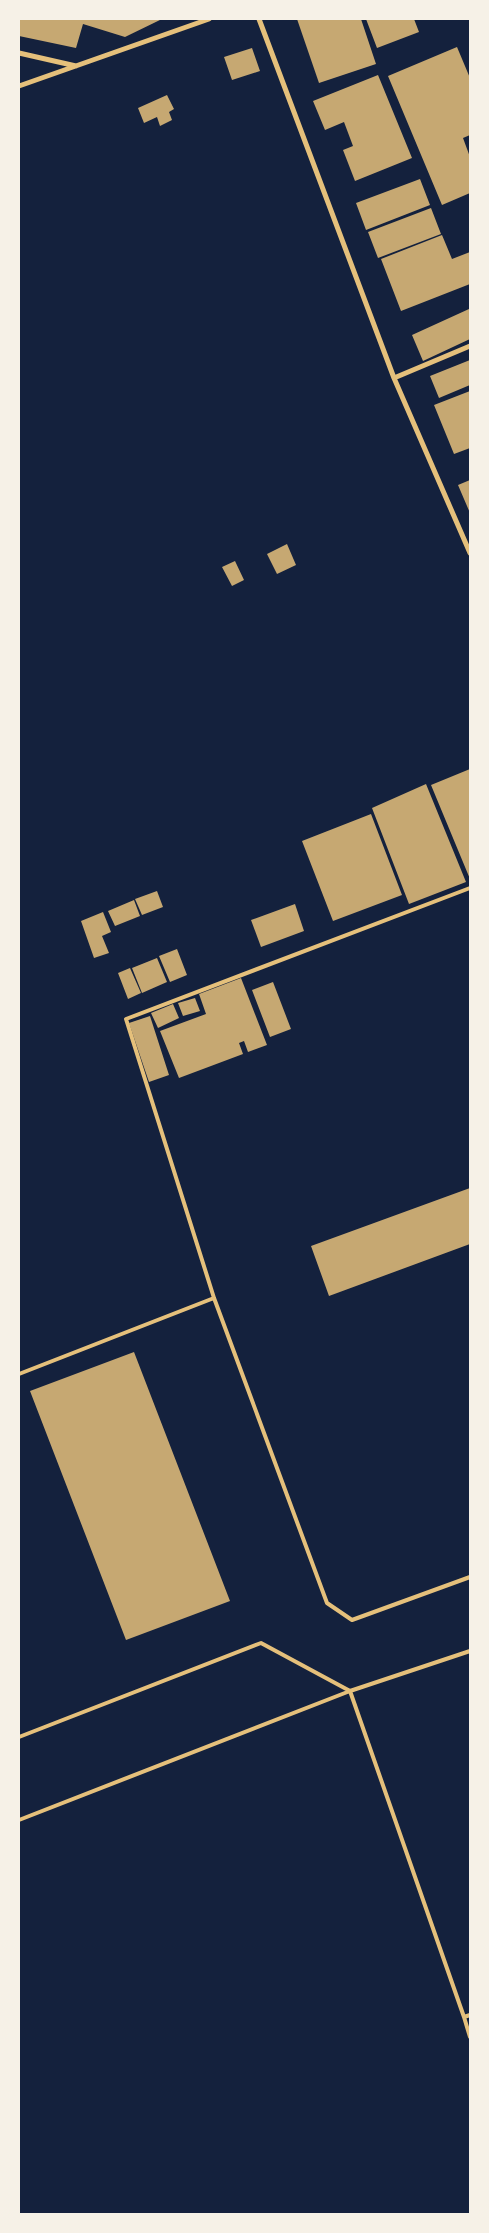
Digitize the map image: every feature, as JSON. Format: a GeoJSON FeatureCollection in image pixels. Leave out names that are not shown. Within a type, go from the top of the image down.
{"type":"FeatureCollection","features":[{"type":"Feature","properties":{"kind":"street"},"geometry":{"type":"LineString","coordinates":[[19,86],[208,19]]}},
{"type":"Feature","properties":{"kind":"street"},"geometry":{"type":"LineString","coordinates":[[259,19],[394,378],[470,553]]}},
{"type":"Feature","properties":{"kind":"street"},"geometry":{"type":"LineString","coordinates":[[19,53],[76,66]]}},
{"type":"Feature","properties":{"kind":"street"},"geometry":{"type":"LineString","coordinates":[[394,378],[470,346]]}},
{"type":"Feature","properties":{"kind":"lane"},"geometry":{"type":"LineString","coordinates":[[470,888],[126,1019],[214,1298],[327,1603],[352,1620],[470,1577]]}},
{"type":"Feature","properties":{"kind":"lane"},"geometry":{"type":"LineString","coordinates":[[19,1374],[214,1298]]}},
{"type":"Feature","properties":{"kind":"lane"},"geometry":{"type":"LineString","coordinates":[[19,1737],[261,1643],[350,1691],[470,2037]]}},
{"type":"Feature","properties":{"kind":"lane"},"geometry":{"type":"LineString","coordinates":[[19,1820],[350,1691],[470,1651]]}},
{"type":"Feature","properties":{"kind":"lane"},"geometry":{"type":"LineString","coordinates":[[464,2017],[470,2015]]}},
{"type":"Feature","properties":{"kind":"building"},"geometry":{"type":"Polygon","coordinates":[[[19,19],[162,19],[125,37],[83,24],[76,48],[19,36],[19,19]]]}},
{"type":"Feature","properties":{"kind":"building"},"geometry":{"type":"Polygon","coordinates":[[[297,19],[361,19],[376,64],[319,83],[297,19]]]}},
{"type":"Feature","properties":{"kind":"building"},"geometry":{"type":"Polygon","coordinates":[[[366,19],[414,19],[419,32],[377,48],[366,19]]]}},
{"type":"Feature","properties":{"kind":"building"},"geometry":{"type":"Polygon","coordinates":[[[457,47],[470,78],[470,135],[463,138],[470,157],[470,193],[442,205],[388,76],[457,47]]]}},
{"type":"Feature","properties":{"kind":"building"},"geometry":{"type":"Polygon","coordinates":[[[252,48],[260,71],[232,80],[224,57],[252,48]]]}},
{"type":"Feature","properties":{"kind":"building"},"geometry":{"type":"Polygon","coordinates":[[[378,75],[412,158],[355,181],[343,150],[353,146],[344,122],[325,130],[313,101],[378,75]]]}},
{"type":"Feature","properties":{"kind":"building"},"geometry":{"type":"Polygon","coordinates":[[[167,95],[174,109],[169,112],[172,120],[160,126],[157,117],[144,123],[138,108],[167,95]]]}},
{"type":"Feature","properties":{"kind":"building"},"geometry":{"type":"Polygon","coordinates":[[[420,179],[430,205],[366,230],[356,203],[420,179]]]}},
{"type":"Feature","properties":{"kind":"building"},"geometry":{"type":"Polygon","coordinates":[[[431,208],[441,234],[378,258],[368,232],[431,208]]]}},
{"type":"Feature","properties":{"kind":"building"},"geometry":{"type":"Polygon","coordinates":[[[442,235],[452,259],[470,252],[470,284],[401,311],[381,259],[442,235]]]}},
{"type":"Feature","properties":{"kind":"building"},"geometry":{"type":"Polygon","coordinates":[[[469,309],[470,339],[423,361],[412,335],[469,309]]]}},
{"type":"Feature","properties":{"kind":"building"},"geometry":{"type":"Polygon","coordinates":[[[470,360],[470,385],[439,398],[430,376],[470,360]]]}},
{"type":"Feature","properties":{"kind":"building"},"geometry":{"type":"Polygon","coordinates":[[[470,391],[470,448],[454,454],[434,405],[470,391]]]}},
{"type":"Feature","properties":{"kind":"building"},"geometry":{"type":"Polygon","coordinates":[[[470,480],[470,513],[458,485],[470,480]]]}},
{"type":"Feature","properties":{"kind":"building"},"geometry":{"type":"Polygon","coordinates":[[[287,544],[296,565],[277,574],[267,554],[287,544]]]}},
{"type":"Feature","properties":{"kind":"building"},"geometry":{"type":"Polygon","coordinates":[[[235,561],[244,580],[232,586],[222,567],[235,561]]]}},
{"type":"Feature","properties":{"kind":"building"},"geometry":{"type":"Polygon","coordinates":[[[470,769],[470,879],[431,785],[470,769]]]}},
{"type":"Feature","properties":{"kind":"building"},"geometry":{"type":"Polygon","coordinates":[[[426,784],[466,882],[409,904],[372,808],[426,784]]]}},
{"type":"Feature","properties":{"kind":"building"},"geometry":{"type":"Polygon","coordinates":[[[371,814],[402,895],[333,921],[302,841],[371,814]]]}},
{"type":"Feature","properties":{"kind":"building"},"geometry":{"type":"Polygon","coordinates":[[[157,891],[163,907],[142,915],[135,899],[157,891]]]}},
{"type":"Feature","properties":{"kind":"building"},"geometry":{"type":"Polygon","coordinates":[[[134,900],[140,916],[115,926],[108,911],[134,900]]]}},
{"type":"Feature","properties":{"kind":"building"},"geometry":{"type":"Polygon","coordinates":[[[295,904],[304,931],[261,947],[251,920],[295,904]]]}},
{"type":"Feature","properties":{"kind":"building"},"geometry":{"type":"Polygon","coordinates":[[[103,912],[111,932],[102,936],[109,953],[94,958],[81,921],[103,912]]]}},
{"type":"Feature","properties":{"kind":"building"},"geometry":{"type":"Polygon","coordinates":[[[177,949],[187,975],[170,982],[159,956],[177,949]]]}},
{"type":"Feature","properties":{"kind":"building"},"geometry":{"type":"Polygon","coordinates":[[[157,958],[167,982],[142,993],[132,968],[157,958]]]}},
{"type":"Feature","properties":{"kind":"building"},"geometry":{"type":"Polygon","coordinates":[[[130,968],[141,993],[128,999],[118,973],[130,968]]]}},
{"type":"Feature","properties":{"kind":"building"},"geometry":{"type":"Polygon","coordinates":[[[241,978],[267,1045],[248,1052],[244,1041],[239,1043],[243,1054],[179,1078],[160,1031],[206,1014],[199,994],[241,978]]]}},
{"type":"Feature","properties":{"kind":"building"},"geometry":{"type":"Polygon","coordinates":[[[273,982],[291,1029],[270,1037],[252,990],[273,982]]]}},
{"type":"Feature","properties":{"kind":"building"},"geometry":{"type":"Polygon","coordinates":[[[195,998],[200,1011],[183,1016],[178,1003],[195,998]]]}},
{"type":"Feature","properties":{"kind":"building"},"geometry":{"type":"Polygon","coordinates":[[[173,1004],[179,1018],[158,1028],[151,1013],[173,1004]]]}},
{"type":"Feature","properties":{"kind":"building"},"geometry":{"type":"Polygon","coordinates":[[[150,1016],[169,1075],[149,1082],[129,1023],[150,1016]]]}},
{"type":"Feature","properties":{"kind":"building"},"geometry":{"type":"Polygon","coordinates":[[[470,1188],[470,1244],[329,1296],[311,1246],[470,1188]]]}},
{"type":"Feature","properties":{"kind":"building"},"geometry":{"type":"Polygon","coordinates":[[[134,1352],[230,1601],[126,1640],[30,1391],[134,1352]]]}}]}
